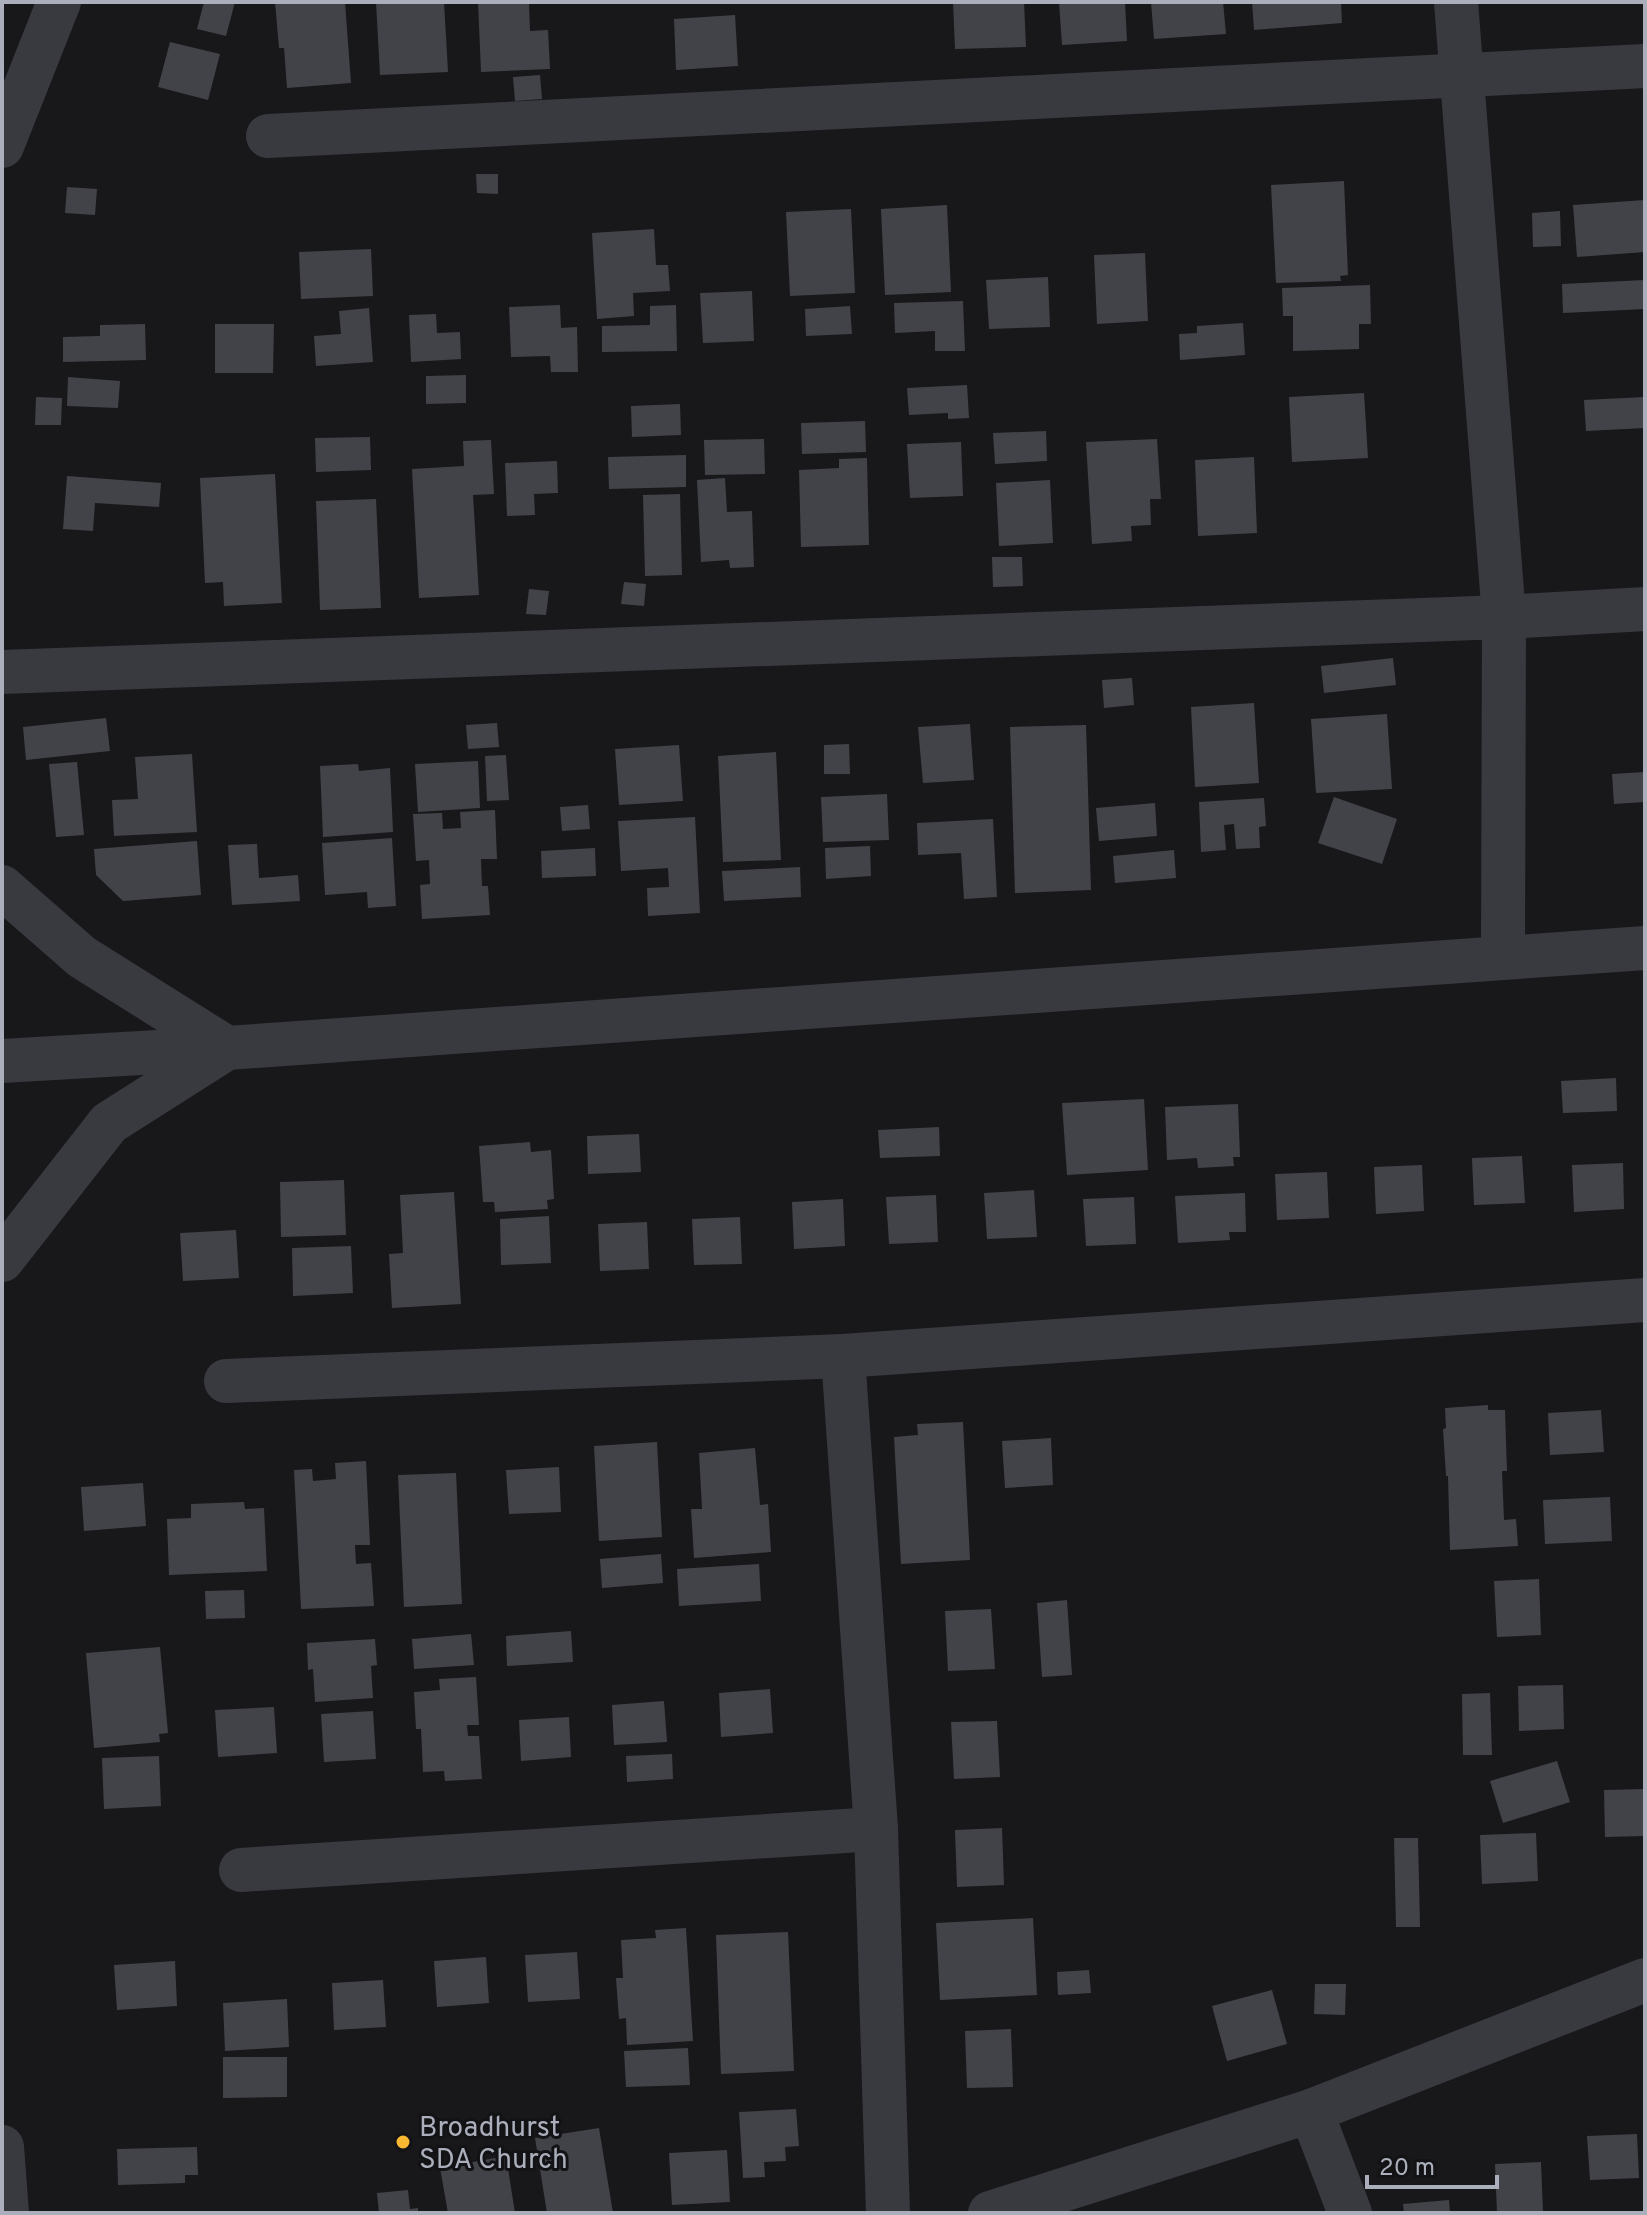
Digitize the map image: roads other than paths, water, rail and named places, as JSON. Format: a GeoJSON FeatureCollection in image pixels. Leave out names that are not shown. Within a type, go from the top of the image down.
{"type":"FeatureCollection","features":[{"type":"Feature","properties":{"kind":"street"},"geometry":{"type":"LineString","coordinates":[[2,146],[59,2]]}},
{"type":"Feature","properties":{"kind":"street"},"geometry":{"type":"LineString","coordinates":[[1456,2],[1504,617],[1503,956]]}},
{"type":"Feature","properties":{"kind":"street"},"geometry":{"type":"LineString","coordinates":[[268,136],[1645,66]]}},
{"type":"Feature","properties":{"kind":"street"},"geometry":{"type":"LineString","coordinates":[[2,672],[1504,617],[1645,609]]}},
{"type":"Feature","properties":{"kind":"street"},"geometry":{"type":"LineString","coordinates":[[2,887],[82,957],[227,1048]]}},
{"type":"Feature","properties":{"kind":"street"},"geometry":{"type":"LineString","coordinates":[[2,1061],[227,1048],[1645,948]]}},
{"type":"Feature","properties":{"kind":"street"},"geometry":{"type":"LineString","coordinates":[[2,1260],[109,1123],[227,1048]]}},
{"type":"Feature","properties":{"kind":"street"},"geometry":{"type":"LineString","coordinates":[[226,1381],[843,1356],[1645,1300]]}},
{"type":"Feature","properties":{"kind":"street"},"geometry":{"type":"LineString","coordinates":[[843,1356],[876,1829],[888,2213]]}},
{"type":"Feature","properties":{"kind":"street"},"geometry":{"type":"LineString","coordinates":[[241,1870],[876,1829]]}},
{"type":"Feature","properties":{"kind":"street"},"geometry":{"type":"LineString","coordinates":[[990,2213],[1311,2111],[1645,1980]]}},
{"type":"Feature","properties":{"kind":"street"},"geometry":{"type":"LineString","coordinates":[[1311,2111],[1350,2213]]}},
{"type":"Feature","properties":{"kind":"street"},"geometry":{"type":"LineString","coordinates":[[2,2147],[7,2213]]}},
{"type":"Feature","properties":{"kind":"place","name":"Broadhurst SDA Church"},"geometry":{"type":"Point","coordinates":[403,2142]}}]}
